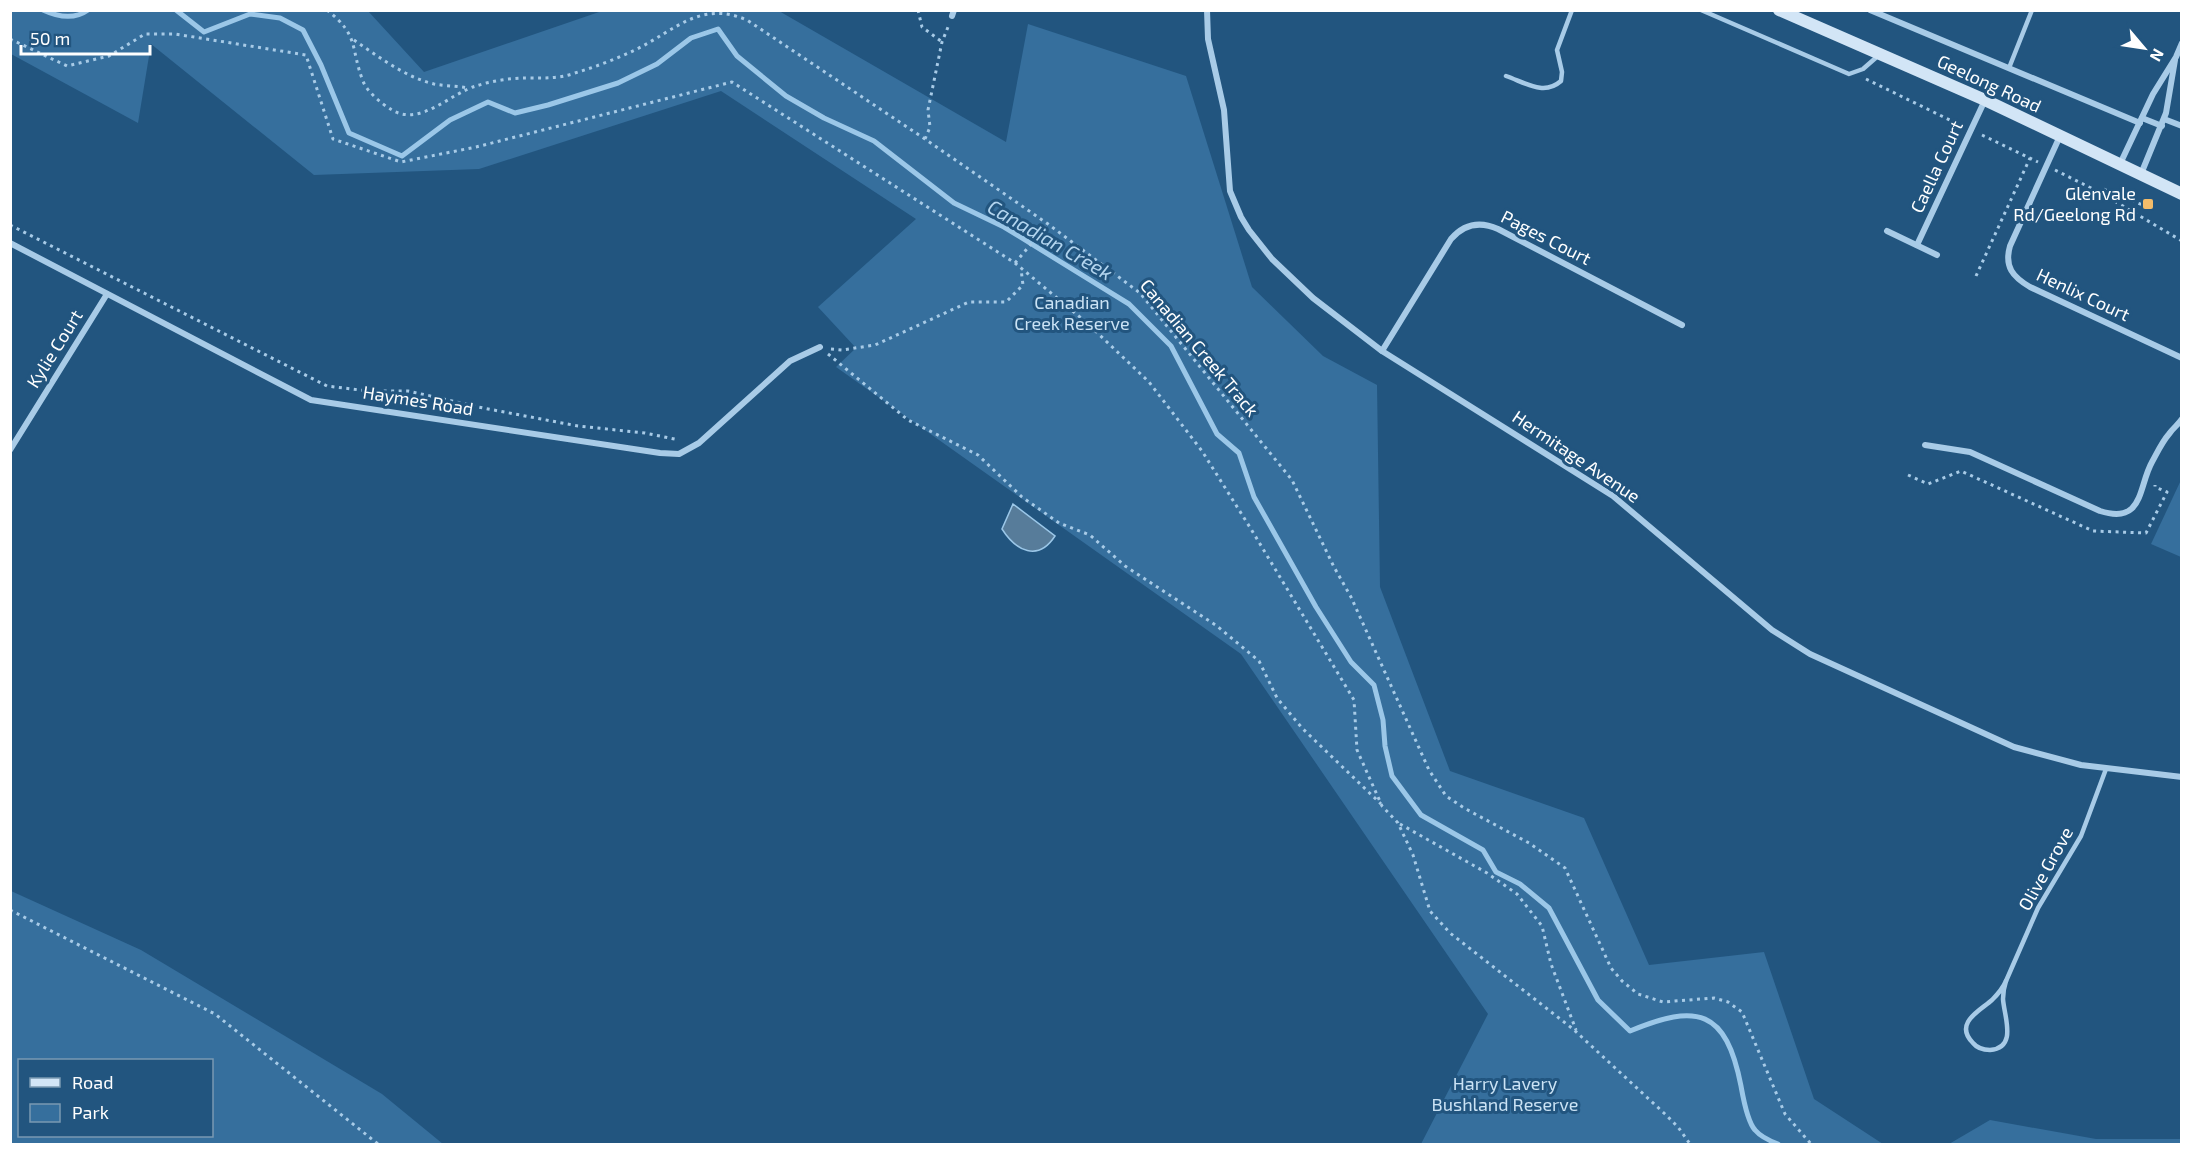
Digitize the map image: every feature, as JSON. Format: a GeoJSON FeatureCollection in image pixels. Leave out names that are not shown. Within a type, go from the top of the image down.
{"type":"FeatureCollection","features":[{"type":"Feature","properties":{"kind":"main road","name":"Geelong Road"},"geometry":{"type":"LineString","coordinates":[[1779,10],[1985,100],[2181,194]]}},
{"type":"Feature","properties":{"kind":"street","name":"Hermitage Avenue"},"geometry":{"type":"LineString","coordinates":[[1207,10],[1208,39],[1224,110],[1230,191],[1241,216],[1260,245],[1299,286],[1383,351],[1613,496],[1789,642],[2003,743],[2044,756],[2106,769],[2181,777]]}},
{"type":"Feature","properties":{"kind":"street"},"geometry":{"type":"LineString","coordinates":[[1870,10],[2141,120],[2181,126]]}},
{"type":"Feature","properties":{"kind":"street"},"geometry":{"type":"LineString","coordinates":[[2141,174],[2163,122],[2181,43]]}},
{"type":"Feature","properties":{"kind":"street"},"geometry":{"type":"LineString","coordinates":[[2120,165],[2157,86],[2176,57]]}},
{"type":"Feature","properties":{"kind":"street","name":"Caella Court"},"geometry":{"type":"LineString","coordinates":[[1917,246],[1985,100]]}},
{"type":"Feature","properties":{"kind":"street","name":"Henlix Court"},"geometry":{"type":"LineString","coordinates":[[2060,136],[2010,246],[2007,262],[2010,270],[2017,279],[2030,287],[2181,358]]}},
{"type":"Feature","properties":{"kind":"street","name":"Pages Court"},"geometry":{"type":"LineString","coordinates":[[1383,351],[1451,239],[1462,229],[1472,225],[1487,225],[1498,230],[1682,325]]}},
{"type":"Feature","properties":{"kind":"street"},"geometry":{"type":"LineString","coordinates":[[1887,231],[1937,255]]}},
{"type":"Feature","properties":{"kind":"street","name":"Haymes Road"},"geometry":{"type":"LineString","coordinates":[[10,243],[311,400],[660,453],[679,454],[699,443],[790,361],[820,347]]}},
{"type":"Feature","properties":{"kind":"street","name":"Kylie Court"},"geometry":{"type":"LineString","coordinates":[[10,450],[107,294]]}},
{"type":"Feature","properties":{"kind":"street"},"geometry":{"type":"LineString","coordinates":[[1925,445],[1970,452],[2100,511],[2116,514],[2129,510],[2139,499],[2151,465],[2167,437],[2181,419]]}},
{"type":"Feature","properties":{"kind":"lane"},"geometry":{"type":"LineString","coordinates":[[1506,76],[1541,89],[1553,88],[1561,81],[1562,72],[1557,50],[1572,10]]}},
{"type":"Feature","properties":{"kind":"lane"},"geometry":{"type":"LineString","coordinates":[[1701,10],[1850,74],[1863,69],[1881,54]]}},
{"type":"Feature","properties":{"kind":"lane"},"geometry":{"type":"LineString","coordinates":[[2009,68],[2032,10]]}},
{"type":"Feature","properties":{"kind":"lane","name":"Olive Grove"},"geometry":{"type":"LineString","coordinates":[[2006,981],[2003,1000],[2008,1030],[2007,1039],[1996,1048],[1982,1049],[1974,1045],[1969,1038],[1968,1023],[1974,1012],[1993,999],[2006,981],[2038,908],[2081,836],[2106,769]]}},
{"type":"Feature","properties":{"kind":"path","name":"Canadian Creek Track"},"geometry":{"type":"LineString","coordinates":[[327,10],[339,20],[353,39],[364,83],[374,95],[394,111],[408,114],[423,112],[470,88],[523,78],[553,79],[574,74],[634,50],[693,17],[714,12],[732,14],[747,20],[926,139],[1048,224],[1140,293],[1292,480],[1351,597],[1429,770],[1446,796],[1529,843],[1565,867],[1611,968],[1638,994],[1663,1002],[1714,998],[1728,1002],[1742,1012],[1785,1114],[1811,1144]]}},
{"type":"Feature","properties":{"kind":"path"},"geometry":{"type":"LineString","coordinates":[[918,10],[922,27],[942,42]]}},
{"type":"Feature","properties":{"kind":"path"},"geometry":{"type":"LineString","coordinates":[[926,139],[930,127],[928,111],[942,42],[953,13]]}},
{"type":"Feature","properties":{"kind":"path"},"geometry":{"type":"LineString","coordinates":[[10,39],[67,66],[109,56],[146,34],[175,34],[306,54],[333,139],[401,162],[476,147],[732,82],[1015,263],[1087,323],[1149,382],[1202,451],[1354,700],[1357,750],[1382,806]]}},
{"type":"Feature","properties":{"kind":"path"},"geometry":{"type":"LineString","coordinates":[[353,39],[399,69],[420,79],[435,84],[470,88]]}},
{"type":"Feature","properties":{"kind":"path"},"geometry":{"type":"LineString","coordinates":[[1863,77],[1971,130]]}},
{"type":"Feature","properties":{"kind":"path"},"geometry":{"type":"LineString","coordinates":[[1976,276],[2030,158]]}},
{"type":"Feature","properties":{"kind":"path"},"geometry":{"type":"LineString","coordinates":[[2145,206],[2102,188],[2099,192],[2181,241]]}},
{"type":"Feature","properties":{"kind":"path"},"geometry":{"type":"LineString","coordinates":[[1015,263],[1048,224]]}},
{"type":"Feature","properties":{"kind":"path"},"geometry":{"type":"LineString","coordinates":[[10,225],[327,386],[368,391],[408,391],[578,426],[645,433],[699,443]]}},
{"type":"Feature","properties":{"kind":"path"},"geometry":{"type":"LineString","coordinates":[[842,350],[874,345],[969,302],[1006,302],[1023,285],[1021,268]]}},
{"type":"Feature","properties":{"kind":"path"},"geometry":{"type":"LineString","coordinates":[[820,347],[908,420],[978,455],[1022,497],[1059,523],[1090,535],[1125,566],[1217,626],[1258,661],[1278,698],[1302,728],[1398,823],[1487,873],[1517,894],[1542,926],[1551,964],[1577,1032]]}},
{"type":"Feature","properties":{"kind":"path"},"geometry":{"type":"LineString","coordinates":[[1398,823],[1413,855],[1430,911],[1450,933],[1577,1032],[1665,1114],[1690,1144]]}},
{"type":"Feature","properties":{"kind":"path"},"geometry":{"type":"LineString","coordinates":[[10,910],[215,1014],[378,1144]]}},
{"type":"Feature","properties":{"kind":"green space","name":"Canadian Creek Reserve"},"geometry":{"type":"Polygon","coordinates":[[[10,11],[368,11],[424,72],[602,11],[779,11],[1006,142],[1028,24],[1186,76],[1252,287],[1323,356],[1377,385],[1380,587],[1450,771],[1584,818],[1649,965],[1764,952],[1814,1099],[1883,1144],[1421,1144],[1488,1014],[1241,654],[836,367],[856,348],[818,307],[916,219],[721,91],[479,169],[314,175],[151,44],[138,123],[11,54],[10,11]]]}},
{"type":"Feature","properties":{"kind":"green space"},"geometry":{"type":"Polygon","coordinates":[[[2181,480],[2181,557],[2151,544],[2181,480]]]}},
{"type":"Feature","properties":{"kind":"green space"},"geometry":{"type":"Polygon","coordinates":[[[11,891],[141,950],[382,1094],[443,1144],[11,1144],[11,891]]]}},
{"type":"Feature","properties":{"kind":"green space"},"geometry":{"type":"Polygon","coordinates":[[[1990,1120],[2096,1139],[2181,1139],[2181,1144],[1949,1144],[1990,1120]]]}},
{"type":"Feature","properties":{"kind":"shaded area"},"geometry":{"type":"Polygon","coordinates":[[[1013,504],[1055,536],[1042,549],[1034,551],[1020,548],[1002,529],[1013,504]]]}},
{"type":"Feature","properties":{"kind":"waterway","name":"Canadian Creek"},"geometry":{"type":"LineString","coordinates":[[43,10],[66,16],[77,15],[88,10]]}},
{"type":"Feature","properties":{"kind":"waterway","name":"Canadian Creek"},"geometry":{"type":"LineString","coordinates":[[176,10],[204,32],[250,14],[280,18],[303,30],[321,65],[349,133],[402,156],[450,120],[488,102],[515,113],[618,83],[657,64],[691,38],[718,29],[737,56],[786,96],[824,118],[874,141],[954,203],[1004,227],[1129,304],[1171,346],[1217,434],[1239,453],[1254,497],[1316,607],[1351,662],[1374,685],[1383,720],[1385,746],[1392,776],[1421,815],[1483,850],[1496,872],[1520,884],[1549,908],[1598,1000],[1630,1031],[1653,1022],[1691,1016],[1705,1019],[1717,1027],[1727,1041],[1735,1060],[1752,1126],[1762,1136],[1778,1144]]}},
{"type":"Feature","properties":{"kind":"place","name":"Glenvale Rd/Geelong Rd"},"geometry":{"type":"Point","coordinates":[2148,204]}},
{"type":"Feature","properties":{"kind":"park label","name":"Harry Lavery Bushland Reserve"},"geometry":{"type":"Point","coordinates":[1505,1094]}}]}
